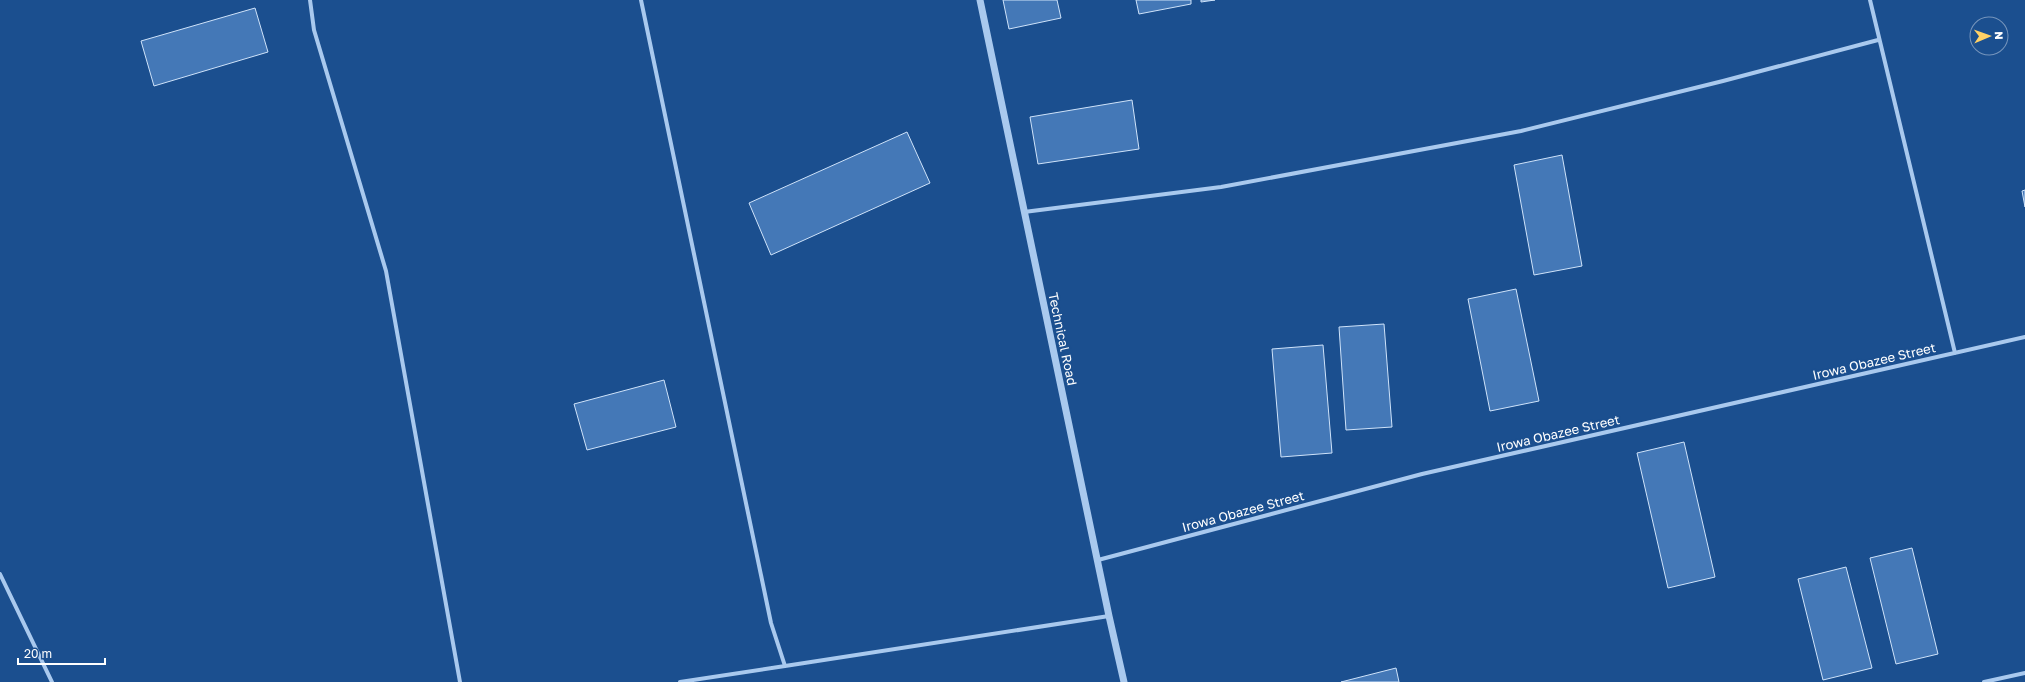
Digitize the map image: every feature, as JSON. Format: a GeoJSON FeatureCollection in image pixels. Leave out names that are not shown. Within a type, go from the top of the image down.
{"type":"FeatureCollection","features":[{"type":"Feature","properties":{"kind":"street"},"geometry":{"type":"LineString","coordinates":[[310,0],[314,30],[386,271],[460,682]]}},
{"type":"Feature","properties":{"kind":"street"},"geometry":{"type":"LineString","coordinates":[[641,0],[771,623],[785,666]]}},
{"type":"Feature","properties":{"kind":"street","name":"Technical Road"},"geometry":{"type":"LineString","coordinates":[[980,0],[1124,682]]}},
{"type":"Feature","properties":{"kind":"street"},"geometry":{"type":"LineString","coordinates":[[1870,0],[1878,40],[1955,353]]}},
{"type":"Feature","properties":{"kind":"street"},"geometry":{"type":"LineString","coordinates":[[1024,212],[1222,187],[1521,131],[1878,40]]}},
{"type":"Feature","properties":{"kind":"street","name":"Irowa Obazee Street"},"geometry":{"type":"LineString","coordinates":[[1098,560],[1422,474],[2025,337]]}},
{"type":"Feature","properties":{"kind":"street"},"geometry":{"type":"LineString","coordinates":[[0,574],[52,682]]}},
{"type":"Feature","properties":{"kind":"street"},"geometry":{"type":"LineString","coordinates":[[680,682],[1109,616]]}},
{"type":"Feature","properties":{"kind":"street"},"geometry":{"type":"LineString","coordinates":[[1984,682],[2025,673]]}},
{"type":"Feature","properties":{"kind":"building"},"geometry":{"type":"Polygon","coordinates":[[[1003,0],[1057,0],[1061,18],[1009,29],[1003,0]]]}},
{"type":"Feature","properties":{"kind":"building"},"geometry":{"type":"Polygon","coordinates":[[[1136,0],[1191,0],[1191,4],[1139,14],[1136,0]]]}},
{"type":"Feature","properties":{"kind":"building"},"geometry":{"type":"Polygon","coordinates":[[[1201,0],[1215,0],[1201,2],[1201,0]]]}},
{"type":"Feature","properties":{"kind":"building"},"geometry":{"type":"Polygon","coordinates":[[[255,8],[268,52],[154,86],[141,41],[255,8]]]}},
{"type":"Feature","properties":{"kind":"building"},"geometry":{"type":"Polygon","coordinates":[[[1132,100],[1139,149],[1038,164],[1030,117],[1132,100]]]}},
{"type":"Feature","properties":{"kind":"building"},"geometry":{"type":"Polygon","coordinates":[[[907,132],[930,183],[771,255],[749,203],[907,132]]]}},
{"type":"Feature","properties":{"kind":"building"},"geometry":{"type":"Polygon","coordinates":[[[1562,155],[1582,266],[1534,275],[1514,165],[1562,155]]]}},
{"type":"Feature","properties":{"kind":"building"},"geometry":{"type":"Polygon","coordinates":[[[2025,190],[2025,207],[2022,191],[2025,190]]]}},
{"type":"Feature","properties":{"kind":"building"},"geometry":{"type":"Polygon","coordinates":[[[1516,289],[1539,401],[1490,411],[1468,299],[1516,289]]]}},
{"type":"Feature","properties":{"kind":"building"},"geometry":{"type":"Polygon","coordinates":[[[1384,324],[1392,427],[1346,430],[1339,327],[1384,324]]]}},
{"type":"Feature","properties":{"kind":"building"},"geometry":{"type":"Polygon","coordinates":[[[1323,345],[1332,453],[1281,457],[1272,349],[1323,345]]]}},
{"type":"Feature","properties":{"kind":"building"},"geometry":{"type":"Polygon","coordinates":[[[664,380],[676,427],[587,450],[574,404],[664,380]]]}},
{"type":"Feature","properties":{"kind":"building"},"geometry":{"type":"Polygon","coordinates":[[[1684,442],[1715,577],[1668,588],[1637,453],[1684,442]]]}},
{"type":"Feature","properties":{"kind":"building"},"geometry":{"type":"Polygon","coordinates":[[[1912,548],[1938,654],[1896,664],[1870,558],[1912,548]]]}},
{"type":"Feature","properties":{"kind":"building"},"geometry":{"type":"Polygon","coordinates":[[[1846,567],[1872,668],[1823,680],[1798,579],[1846,567]]]}},
{"type":"Feature","properties":{"kind":"building"},"geometry":{"type":"Polygon","coordinates":[[[1396,668],[1399,682],[1341,682],[1396,668]]]}}]}
